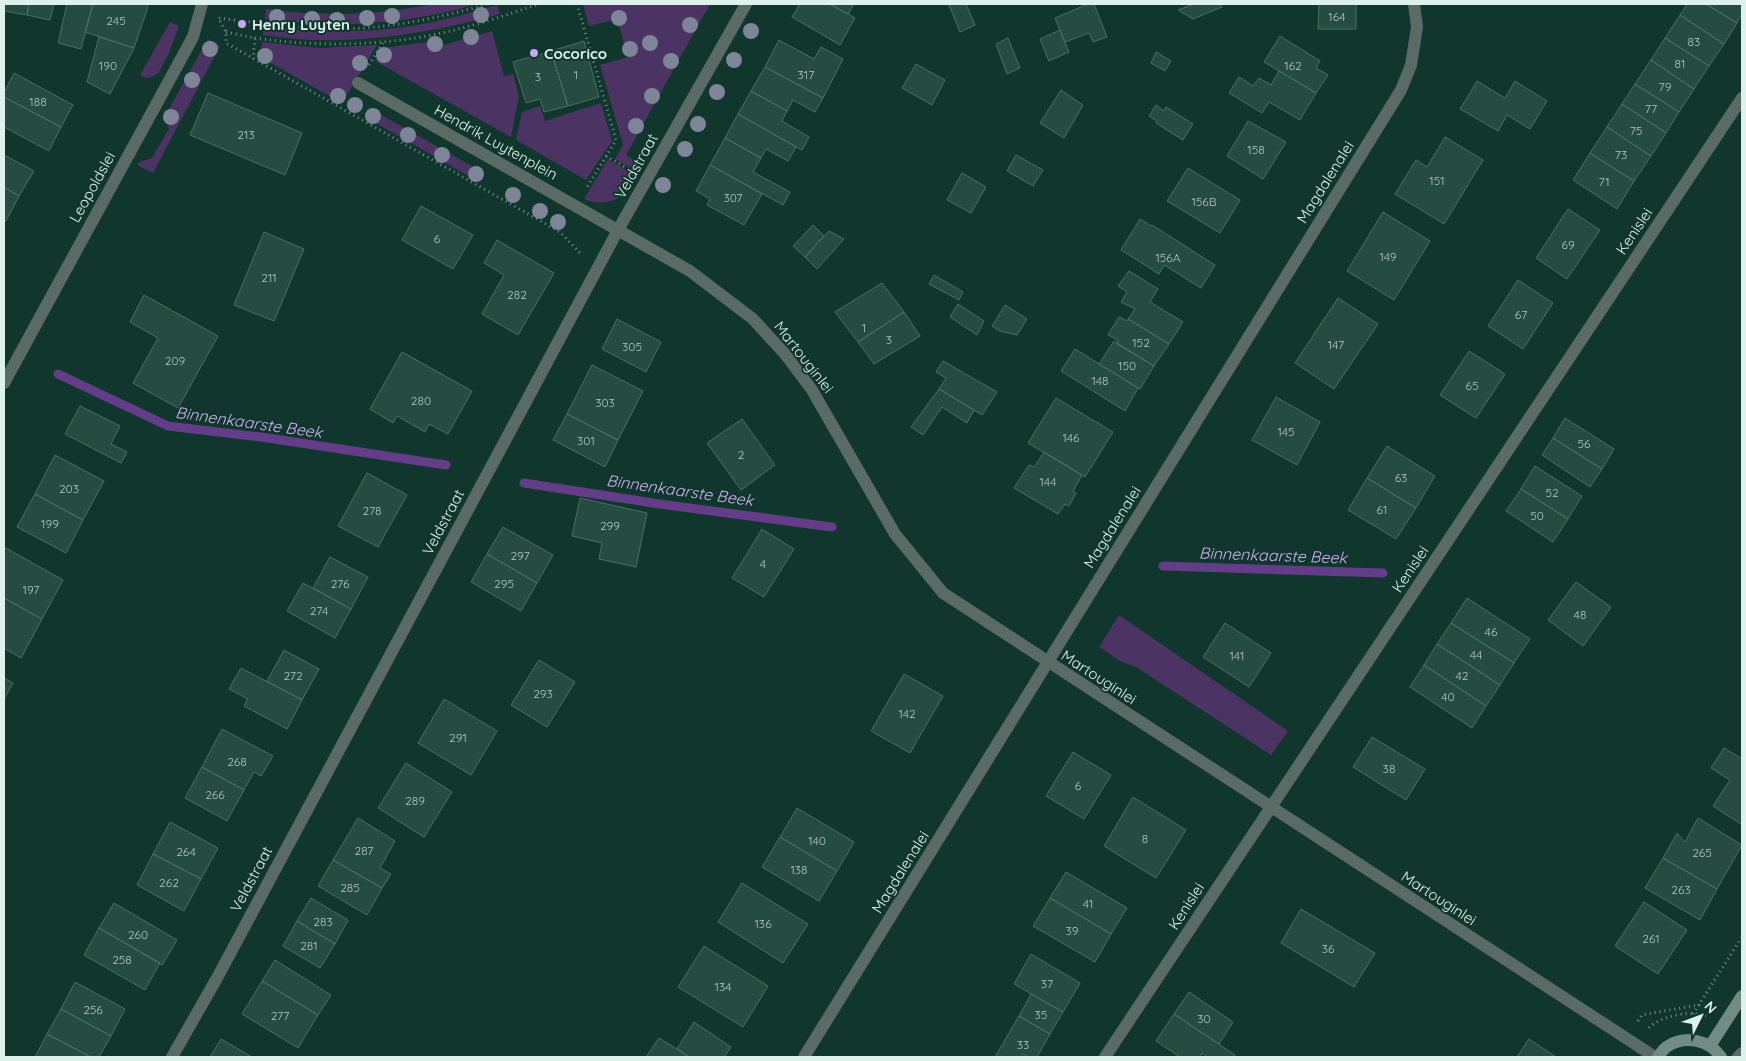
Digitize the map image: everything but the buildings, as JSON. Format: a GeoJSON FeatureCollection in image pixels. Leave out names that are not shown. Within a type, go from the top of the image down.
{"type":"FeatureCollection","features":[{"type":"Feature","properties":{"kind":"street","name":"Leopoldslei"},"geometry":{"type":"LineString","coordinates":[[4,383],[193,37],[202,4]]}},
{"type":"Feature","properties":{"kind":"street","name":"Veldstraat"},"geometry":{"type":"LineString","coordinates":[[172,1057],[618,230],[746,4]]}},
{"type":"Feature","properties":{"kind":"street","name":"Magdalenalei"},"geometry":{"type":"LineString","coordinates":[[804,1057],[1401,90],[1411,65],[1418,27],[1414,4]]}},
{"type":"Feature","properties":{"kind":"street","name":"Hendrik Luytenplein"},"geometry":{"type":"LineString","coordinates":[[358,83],[618,230]]}},
{"type":"Feature","properties":{"kind":"street","name":"Kenislei"},"geometry":{"type":"LineString","coordinates":[[1105,1057],[1742,98]]}},
{"type":"Feature","properties":{"kind":"street","name":"Martouginlei"},"geometry":{"type":"LineString","coordinates":[[618,230],[690,271],[753,319],[785,354],[812,390],[894,534],[943,593],[1270,808],[1656,1057]]}},
{"type":"Feature","properties":{"kind":"street"},"geometry":{"type":"LineString","coordinates":[[1710,1046],[1742,996]]}},
{"type":"Feature","properties":{"kind":"street"},"geometry":{"type":"LineString","coordinates":[[1656,1057],[1667,1046],[1681,1040],[1696,1040],[1710,1046],[1721,1057]]}},
{"type":"Feature","properties":{"kind":"street"},"geometry":{"type":"LineString","coordinates":[[1738,1057],[1742,1053]]}},
{"type":"Feature","properties":{"kind":"path"},"geometry":{"type":"LineString","coordinates":[[218,18],[278,26],[362,28],[424,20],[487,4]]}},
{"type":"Feature","properties":{"kind":"path"},"geometry":{"type":"LineString","coordinates":[[226,32],[255,38],[321,44],[384,41],[422,37],[465,27],[539,4]]}},
{"type":"Feature","properties":{"kind":"path"},"geometry":{"type":"LineString","coordinates":[[577,4],[616,140],[584,192]]}},
{"type":"Feature","properties":{"kind":"path"},"geometry":{"type":"LineString","coordinates":[[216,11],[226,32],[226,43],[560,232],[589,262],[598,268]]}},
{"type":"Feature","properties":{"kind":"path"},"geometry":{"type":"LineString","coordinates":[[253,59],[255,38]]}},
{"type":"Feature","properties":{"kind":"path"},"geometry":{"type":"LineString","coordinates":[[358,83],[384,41]]}},
{"type":"Feature","properties":{"kind":"path"},"geometry":{"type":"LineString","coordinates":[[1692,1014],[1742,937]]}},
{"type":"Feature","properties":{"kind":"shaded area"},"geometry":{"type":"Polygon","coordinates":[[[433,4],[477,4],[425,16],[372,23],[318,24],[265,19],[266,9],[287,12],[350,14],[391,11],[433,4]]]}},
{"type":"Feature","properties":{"kind":"shaded area"},"geometry":{"type":"Polygon","coordinates":[[[583,4],[710,4],[626,155],[640,164],[636,171],[615,159],[623,145],[600,65],[628,57],[617,19],[589,26],[583,4]]]}},
{"type":"Feature","properties":{"kind":"shaded area"},"geometry":{"type":"Polygon","coordinates":[[[497,5],[500,14],[442,28],[383,37],[323,40],[263,35],[264,27],[363,31],[402,27],[460,16],[497,5]]]}},
{"type":"Feature","properties":{"kind":"shaded area"},"geometry":{"type":"Polygon","coordinates":[[[170,22],[179,26],[169,53],[158,74],[146,78],[140,75],[170,22]]]}},
{"type":"Feature","properties":{"kind":"shaded area"},"geometry":{"type":"Polygon","coordinates":[[[492,31],[504,76],[513,74],[519,96],[511,137],[375,61],[383,48],[428,42],[430,49],[492,31]]]}},
{"type":"Feature","properties":{"kind":"shaded area"},"geometry":{"type":"Polygon","coordinates":[[[208,39],[220,46],[153,173],[137,165],[139,162],[152,158],[169,129],[165,116],[208,39]]]}},
{"type":"Feature","properties":{"kind":"shaded area"},"geometry":{"type":"Polygon","coordinates":[[[262,42],[320,48],[377,45],[342,103],[260,57],[262,42]]]}},
{"type":"Feature","properties":{"kind":"shaded area"},"geometry":{"type":"Polygon","coordinates":[[[601,103],[612,141],[586,180],[516,140],[522,112],[540,106],[545,121],[601,103]]]}},
{"type":"Feature","properties":{"kind":"shaded area"},"geometry":{"type":"Polygon","coordinates":[[[371,109],[484,173],[479,182],[367,118],[371,109]]]}},
{"type":"Feature","properties":{"kind":"shaded area"},"geometry":{"type":"Polygon","coordinates":[[[608,159],[634,175],[630,182],[634,184],[624,195],[612,201],[599,202],[584,199],[608,159]]]}},
{"type":"Feature","properties":{"kind":"shaded area"},"geometry":{"type":"Polygon","coordinates":[[[1119,615],[1288,731],[1271,755],[1136,667],[1120,661],[1099,647],[1119,615]]]}},
{"type":"Feature","properties":{"kind":"waterway","name":"Binnenkaarste Beek"},"geometry":{"type":"LineString","coordinates":[[58,374],[168,426],[261,437],[446,465]]}},
{"type":"Feature","properties":{"kind":"waterway","name":"Binnenkaarste Beek"},"geometry":{"type":"LineString","coordinates":[[524,483],[660,504],[832,527]]}},
{"type":"Feature","properties":{"kind":"waterway","name":"Binnenkaarste Beek"},"geometry":{"type":"LineString","coordinates":[[1163,566],[1383,573]]}},
{"type":"Feature","properties":{"kind":"place","name":"Henry Luyten"},"geometry":{"type":"Point","coordinates":[242,24]}},
{"type":"Feature","properties":{"kind":"place","name":"Cocorico"},"geometry":{"type":"Point","coordinates":[534,53]}}]}
